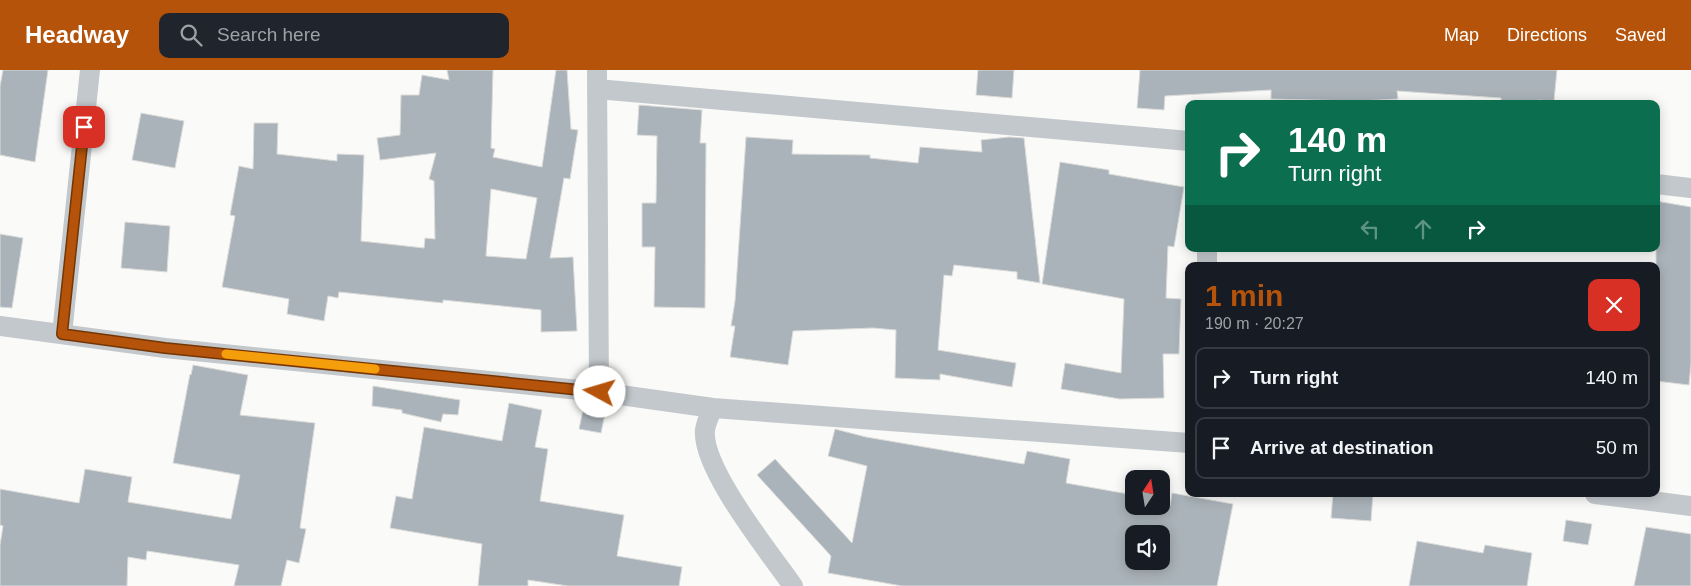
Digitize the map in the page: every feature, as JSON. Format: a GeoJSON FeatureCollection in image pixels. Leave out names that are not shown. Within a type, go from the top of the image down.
{"type":"FeatureCollection","features":[{"type":"Feature","properties":{"kind":"street"},"geometry":{"type":"LineString","coordinates":[[62,334],[90,70]]}},
{"type":"Feature","properties":{"kind":"street"},"geometry":{"type":"LineString","coordinates":[[600,392],[597,80],[1185,141]]}},
{"type":"Feature","properties":{"kind":"street"},"geometry":{"type":"LineString","coordinates":[[1660,184],[1691,188]]}},
{"type":"Feature","properties":{"kind":"street"},"geometry":{"type":"LineString","coordinates":[[0,326],[165,348],[600,392],[713,408],[1185,443]]}},
{"type":"Feature","properties":{"kind":"street"},"geometry":{"type":"LineString","coordinates":[[713,408],[705,430],[709,456],[718,478],[793,586]]}},
{"type":"Feature","properties":{"kind":"street"},"geometry":{"type":"LineString","coordinates":[[1619,497],[1691,506]]}},
{"type":"Feature","properties":{"kind":"building"},"geometry":{"type":"Polygon","coordinates":[[[3,70],[48,70],[35,162],[0,155],[0,86],[3,70]]]}},
{"type":"Feature","properties":{"kind":"building"},"geometry":{"type":"Polygon","coordinates":[[[447,70],[493,70],[491,148],[495,149],[493,157],[542,167],[556,70],[567,70],[571,129],[578,130],[570,179],[564,178],[550,258],[573,257],[577,331],[541,332],[541,310],[443,300],[443,303],[339,292],[338,298],[328,296],[324,321],[287,314],[289,299],[222,287],[235,216],[230,215],[239,166],[253,169],[254,123],[278,123],[277,154],[337,161],[337,154],[364,155],[361,241],[424,248],[425,238],[435,239],[434,181],[429,179],[436,153],[380,160],[377,138],[400,135],[401,95],[419,95],[422,75],[449,80],[447,70]],[[491,189],[486,256],[526,259],[537,198],[491,189]]]}},
{"type":"Feature","properties":{"kind":"building"},"geometry":{"type":"Polygon","coordinates":[[[978,70],[1014,70],[1012,98],[976,95],[978,70]]]}},
{"type":"Feature","properties":{"kind":"building"},"geometry":{"type":"Polygon","coordinates":[[[1140,70],[1557,70],[1554,100],[1501,100],[1501,98],[1397,91],[1398,99],[1271,99],[1271,90],[1165,96],[1164,110],[1137,108],[1140,70]]]}},
{"type":"Feature","properties":{"kind":"building"},"geometry":{"type":"Polygon","coordinates":[[[639,105],[702,110],[700,143],[706,143],[705,308],[654,307],[655,247],[642,247],[642,203],[656,203],[657,136],[637,135],[639,105]]]}},
{"type":"Feature","properties":{"kind":"building"},"geometry":{"type":"Polygon","coordinates":[[[141,113],[184,121],[175,168],[132,160],[141,113]]]}},
{"type":"Feature","properties":{"kind":"building"},"geometry":{"type":"Polygon","coordinates":[[[746,137],[793,140],[792,154],[870,155],[870,158],[918,163],[920,147],[982,152],[981,140],[1009,137],[1024,138],[1040,283],[1017,279],[1017,272],[954,265],[952,276],[944,275],[938,350],[1016,363],[1012,387],[940,374],[940,380],[895,378],[896,330],[873,328],[793,331],[788,365],[730,357],[735,326],[731,326],[735,301],[746,137]]]}},
{"type":"Feature","properties":{"kind":"building"},"geometry":{"type":"Polygon","coordinates":[[[1060,162],[1109,170],[1109,174],[1184,187],[1174,247],[1168,246],[1166,298],[1181,299],[1179,354],[1163,354],[1164,398],[1120,399],[1061,389],[1065,363],[1121,373],[1124,299],[1042,284],[1060,162]]]}},
{"type":"Feature","properties":{"kind":"building"},"geometry":{"type":"Polygon","coordinates":[[[1660,202],[1691,207],[1691,364],[1689,385],[1660,381],[1660,262],[1656,262],[1656,252],[1660,252],[1660,202]]]}},
{"type":"Feature","properties":{"kind":"building"},"geometry":{"type":"Polygon","coordinates":[[[125,222],[170,226],[167,272],[121,268],[125,222]]]}},
{"type":"Feature","properties":{"kind":"building"},"geometry":{"type":"Polygon","coordinates":[[[0,234],[23,238],[12,308],[0,307],[0,234]]]}},
{"type":"Feature","properties":{"kind":"building"},"geometry":{"type":"Polygon","coordinates":[[[193,365],[248,375],[240,415],[315,423],[300,528],[306,529],[299,563],[287,560],[281,586],[234,586],[239,565],[147,551],[146,560],[128,557],[127,586],[0,586],[0,545],[3,526],[0,525],[0,489],[79,503],[85,469],[132,477],[128,502],[231,519],[240,475],[173,463],[193,365]]]}},
{"type":"Feature","properties":{"kind":"building"},"geometry":{"type":"Polygon","coordinates":[[[373,386],[460,400],[458,415],[443,414],[441,422],[402,413],[402,410],[372,406],[373,386]]]}},
{"type":"Feature","properties":{"kind":"building"},"geometry":{"type":"Polygon","coordinates":[[[509,403],[542,410],[535,447],[548,449],[540,501],[624,515],[617,556],[682,567],[679,586],[568,586],[528,580],[528,586],[478,586],[482,544],[390,528],[396,496],[412,499],[424,427],[502,441],[509,403]]]}},
{"type":"Feature","properties":{"kind":"building"},"geometry":{"type":"Polygon","coordinates":[[[584,405],[606,409],[601,433],[579,429],[584,405]]]}},
{"type":"Feature","properties":{"kind":"building"},"geometry":{"type":"Polygon","coordinates":[[[835,429],[866,437],[1024,464],[1027,451],[1070,459],[1066,483],[1125,493],[1125,515],[1170,515],[1172,493],[1185,495],[1185,497],[1233,504],[1217,586],[902,586],[828,573],[831,556],[757,475],[775,459],[852,543],[867,466],[828,456],[835,429]]]}},
{"type":"Feature","properties":{"kind":"building"},"geometry":{"type":"Polygon","coordinates":[[[1333,497],[1373,497],[1371,521],[1331,518],[1333,497]]]}},
{"type":"Feature","properties":{"kind":"building"},"geometry":{"type":"Polygon","coordinates":[[[1566,520],[1592,524],[1588,545],[1563,541],[1566,520]]]}},
{"type":"Feature","properties":{"kind":"building"},"geometry":{"type":"Polygon","coordinates":[[[1646,527],[1691,534],[1691,586],[1634,586],[1646,527]]]}},
{"type":"Feature","properties":{"kind":"building"},"geometry":{"type":"Polygon","coordinates":[[[1417,541],[1483,553],[1485,545],[1532,553],[1527,586],[1409,586],[1417,541]]]}},
{"type":"Feature","properties":{"kind":"slow traffic"},"geometry":{"type":"LineString","coordinates":[[226,354],[375,369]]}},
{"type":"Feature","properties":{"kind":"route"},"geometry":{"type":"LineString","coordinates":[[84,127],[62,334],[165,348],[600,392]]}}]}
